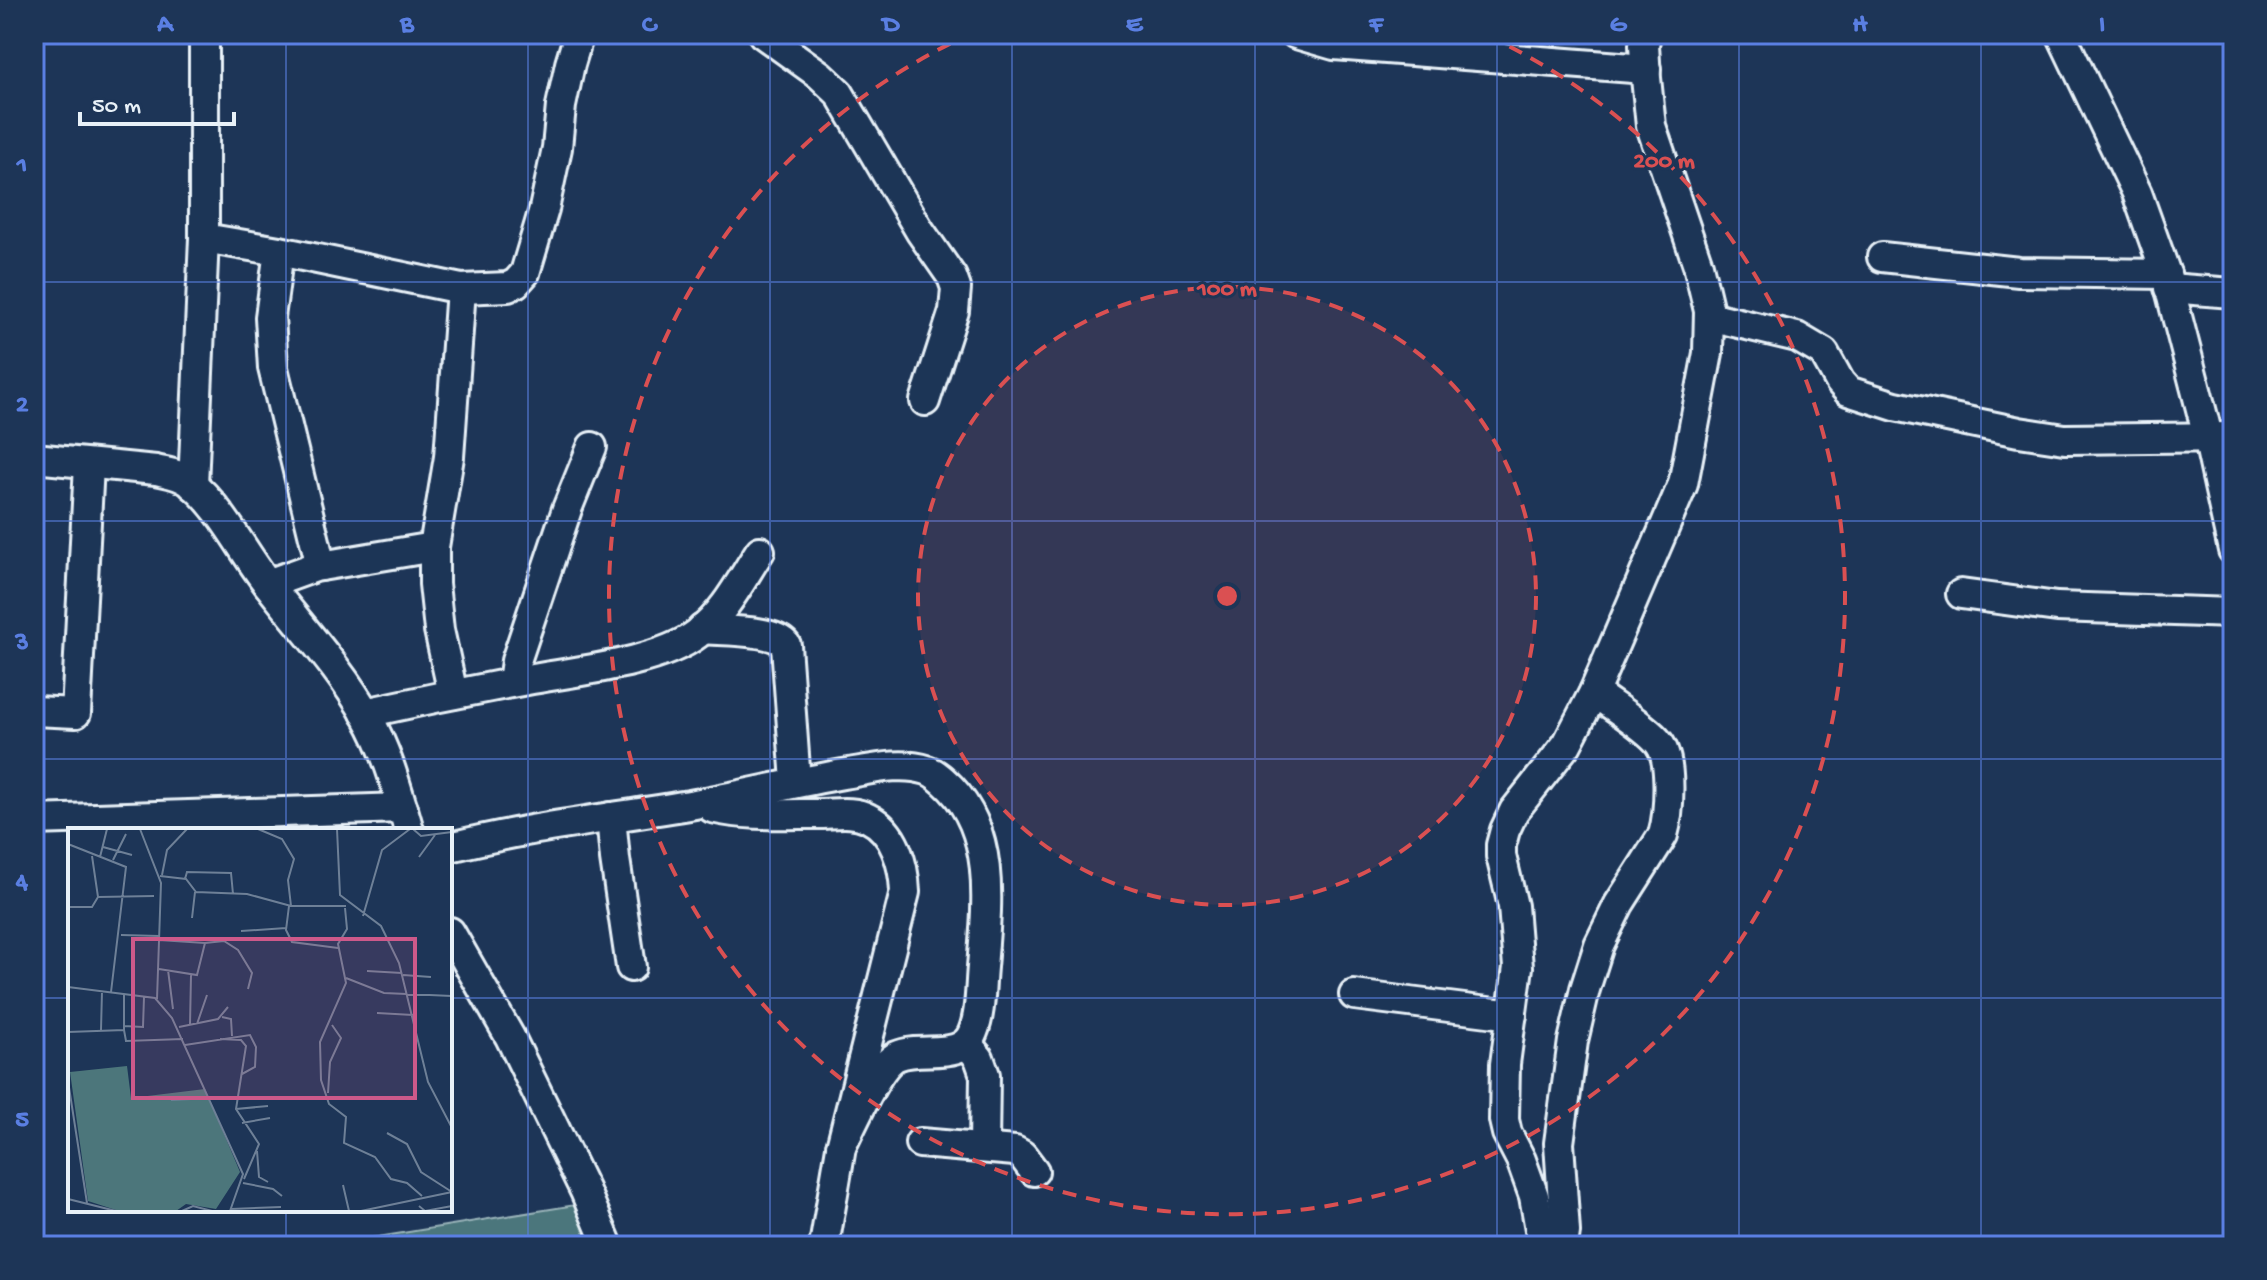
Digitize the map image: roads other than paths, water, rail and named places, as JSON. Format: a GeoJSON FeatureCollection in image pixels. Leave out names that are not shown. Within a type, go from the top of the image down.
{"type":"FeatureCollection","features":[{"type":"Feature","properties":{"kind":"street"},"geometry":{"type":"LineString","coordinates":[[193,485],[204,238],[204,34]]}},
{"type":"Feature","properties":{"kind":"street"},"geometry":{"type":"LineString","coordinates":[[204,238],[461,289],[508,287],[525,273],[544,209],[557,148],[561,106],[579,34]]}},
{"type":"Feature","properties":{"kind":"street"},"geometry":{"type":"LineString","coordinates":[[763,34],[820,75],[839,93],[920,231],[952,277],[956,288],[954,311],[925,401]]}},
{"type":"Feature","properties":{"kind":"street"},"geometry":{"type":"LineString","coordinates":[[1296,34],[1334,45],[1646,69]]}},
{"type":"Feature","properties":{"kind":"street"},"geometry":{"type":"LineString","coordinates":[[1543,1246],[1534,1196],[1504,1120],[1505,1064],[1518,945],[1501,845],[1514,811],[1567,744],[1594,692],[1683,484],[1708,353],[1709,316],[1694,250],[1651,126],[1644,45],[1646,34]]}},
{"type":"Feature","properties":{"kind":"street"},"geometry":{"type":"LineString","coordinates":[[2061,34],[2137,193],[2168,281],[2220,437],[2233,550]]}},
{"type":"Feature","properties":{"kind":"street"},"geometry":{"type":"LineString","coordinates":[[279,251],[270,317],[273,368],[321,566]]}},
{"type":"Feature","properties":{"kind":"street"},"geometry":{"type":"LineString","coordinates":[[1882,257],[2019,272],[2168,281],[2233,293]]}},
{"type":"Feature","properties":{"kind":"street"},"geometry":{"type":"LineString","coordinates":[[453,694],[439,630],[434,547],[449,457],[461,289]]}},
{"type":"Feature","properties":{"kind":"street"},"geometry":{"type":"LineString","coordinates":[[1709,316],[1797,337],[1824,353],[1848,391],[1895,406],[2065,439],[2220,437]]}},
{"type":"Feature","properties":{"kind":"street"},"geometry":{"type":"LineString","coordinates":[[513,682],[516,661],[567,509],[592,447]]}},
{"type":"Feature","properties":{"kind":"street"},"geometry":{"type":"LineString","coordinates":[[34,458],[174,473],[193,485],[218,513],[365,713],[378,739],[406,819],[34,820]]}},
{"type":"Feature","properties":{"kind":"street"},"geometry":{"type":"LineString","coordinates":[[34,711],[76,713],[89,465]]}},
{"type":"Feature","properties":{"kind":"street"},"geometry":{"type":"LineString","coordinates":[[268,584],[321,566],[434,547]]}},
{"type":"Feature","properties":{"kind":"street"},"geometry":{"type":"LineString","coordinates":[[365,713],[656,654],[680,645],[724,608],[760,551]]}},
{"type":"Feature","properties":{"kind":"street"},"geometry":{"type":"LineString","coordinates":[[1961,594],[2057,607],[2233,613]]}},
{"type":"Feature","properties":{"kind":"street"},"geometry":{"type":"LineString","coordinates":[[702,629],[770,635],[782,639],[786,645],[796,782]]}},
{"type":"Feature","properties":{"kind":"street"},"geometry":{"type":"LineString","coordinates":[[1563,1246],[1565,1232],[1559,1143],[1573,1041],[1585,989],[1607,927],[1657,848],[1667,822],[1667,773],[1661,747],[1594,692]]}},
{"type":"Feature","properties":{"kind":"street"},"geometry":{"type":"LineString","coordinates":[[452,846],[492,836],[696,803],[875,769],[917,767],[934,773],[957,794],[969,811],[982,845],[986,868],[984,944],[974,1030],[967,1044],[951,1050],[909,1052],[892,1059],[879,1074],[841,1147]]}},
{"type":"Feature","properties":{"kind":"street"},"geometry":{"type":"LineString","coordinates":[[696,803],[728,811],[854,813],[866,817],[884,831],[903,863],[905,892],[841,1147],[824,1246]]}},
{"type":"Feature","properties":{"kind":"street"},"geometry":{"type":"LineString","coordinates":[[611,817],[631,967]]}},
{"type":"Feature","properties":{"kind":"street"},"geometry":{"type":"LineString","coordinates":[[452,936],[510,1037],[585,1191],[608,1246]]}},
{"type":"Feature","properties":{"kind":"street"},"geometry":{"type":"LineString","coordinates":[[1354,995],[1512,1015]]}},
{"type":"Feature","properties":{"kind":"street"},"geometry":{"type":"LineString","coordinates":[[967,1044],[979,1058],[985,1075],[984,1147]]}},
{"type":"Feature","properties":{"kind":"street"},"geometry":{"type":"LineString","coordinates":[[920,1143],[1015,1151],[1034,1171]]}}]}
